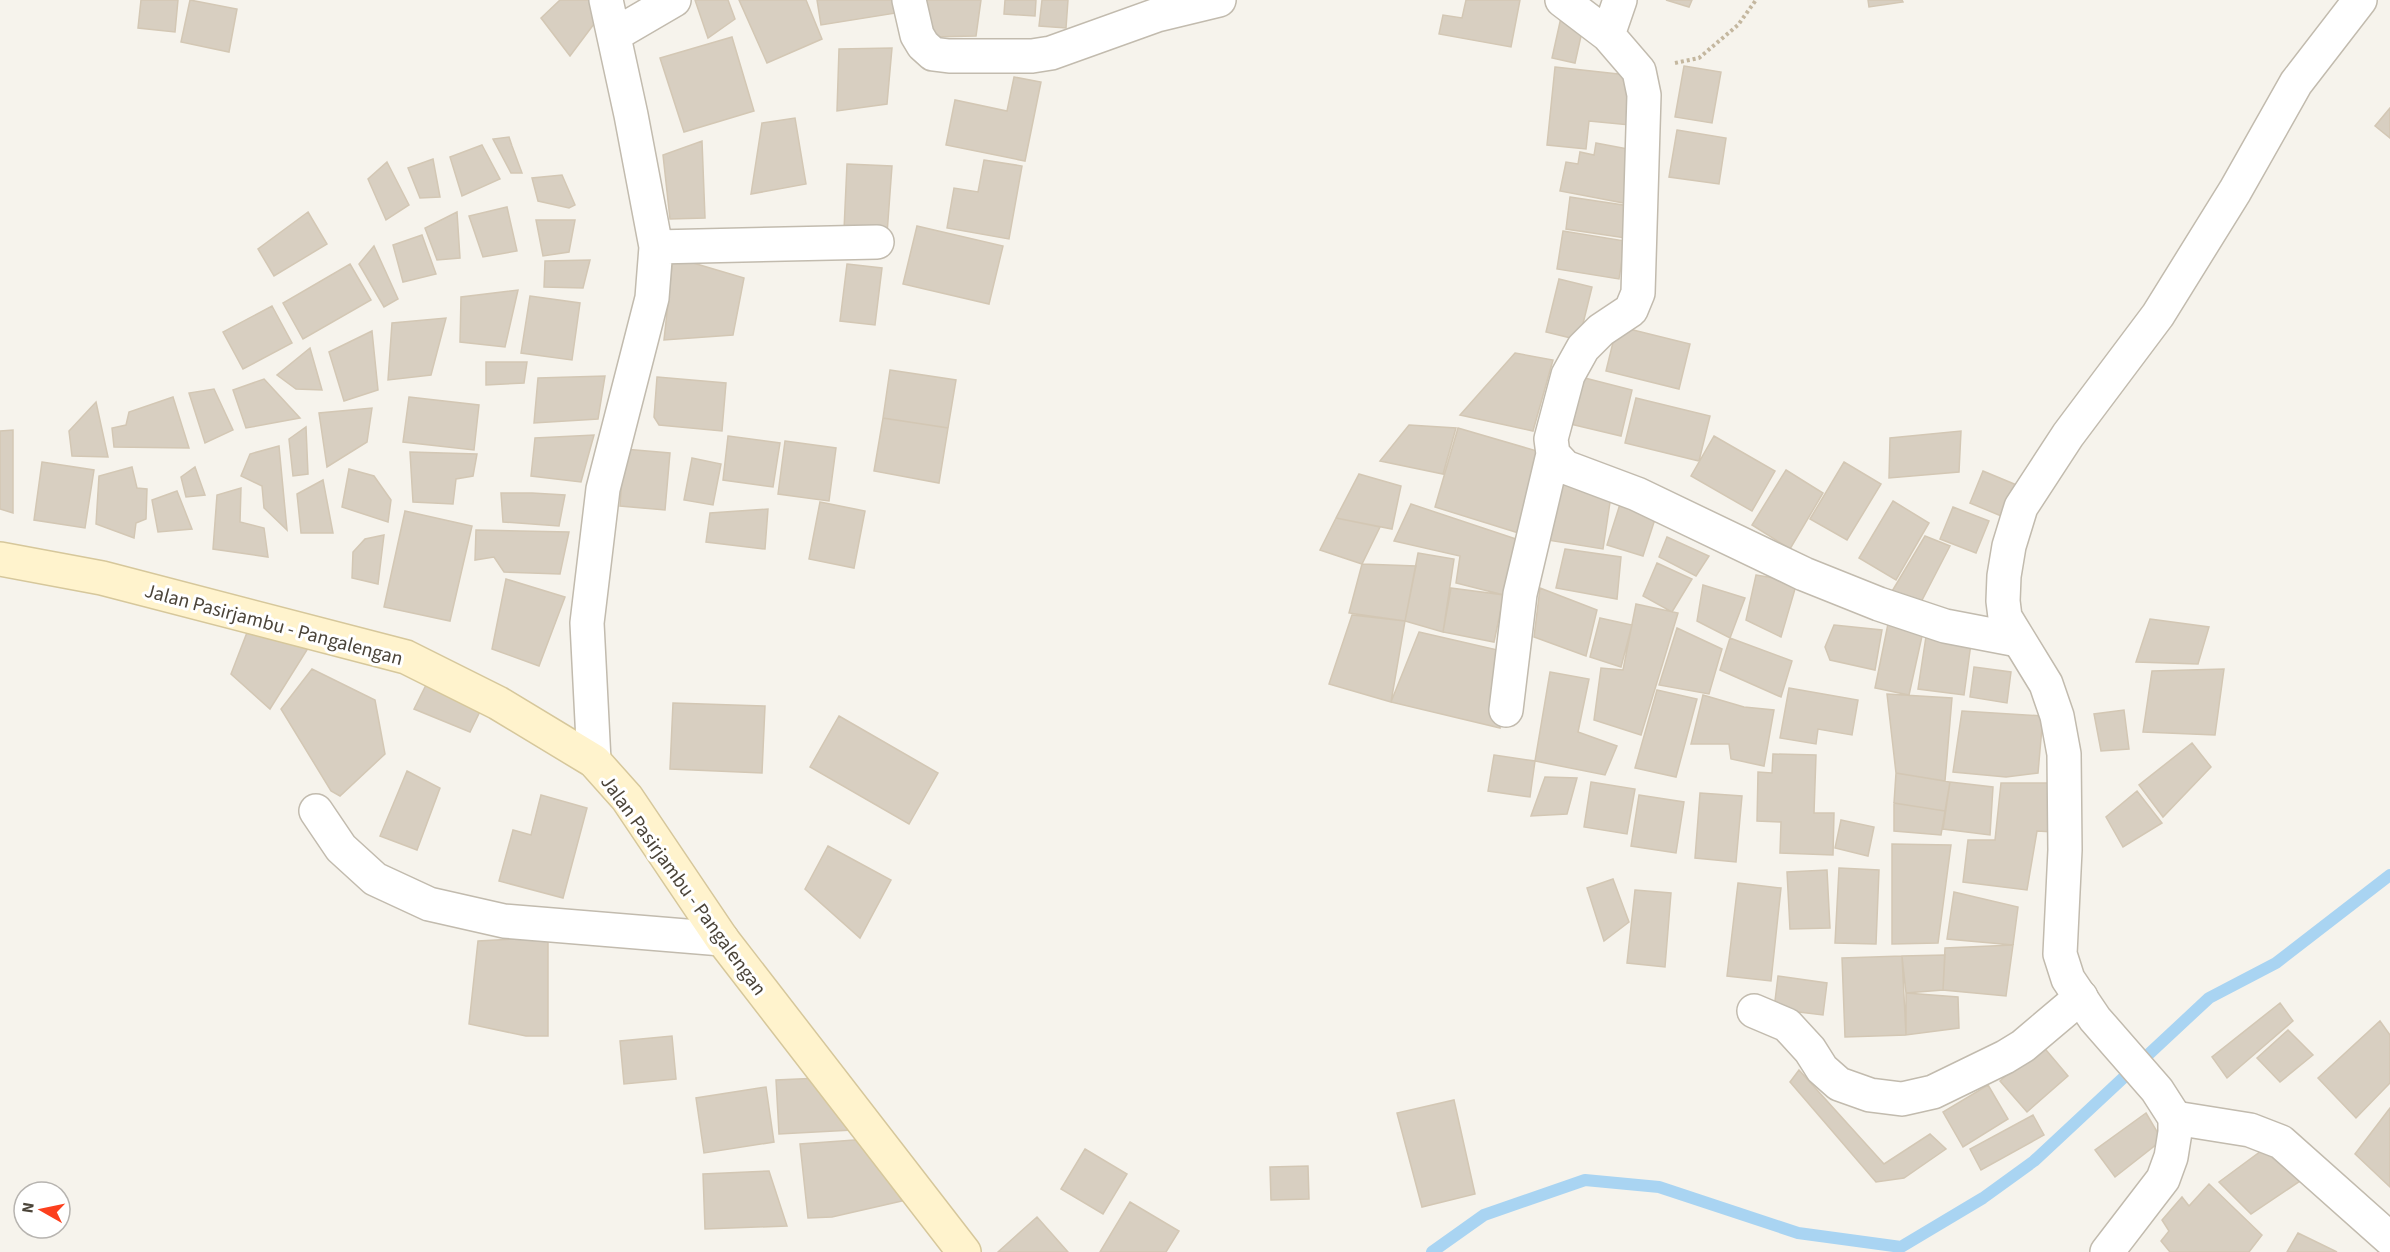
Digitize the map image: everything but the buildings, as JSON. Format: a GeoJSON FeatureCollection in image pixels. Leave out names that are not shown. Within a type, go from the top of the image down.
{"type":"FeatureCollection","features":[{"type":"Feature","properties":{"kind":"main road","name":"Jalan Pasirjambu - Pangalengan"},"geometry":{"type":"LineString","coordinates":[[0,559],[102,578],[406,657],[498,703],[594,761],[627,798],[722,939],[964,1252]]}},
{"type":"Feature","properties":{"kind":"street"},"geometry":{"type":"LineString","coordinates":[[594,761],[587,623],[603,489],[652,297],[656,247],[606,0]]}},
{"type":"Feature","properties":{"kind":"street"},"geometry":{"type":"LineString","coordinates":[[614,35],[674,0]]}},
{"type":"Feature","properties":{"kind":"street"},"geometry":{"type":"LineString","coordinates":[[909,0],[917,35],[922,45],[933,54],[949,56],[1032,56],[1051,53],[1157,15],[1219,0]]}},
{"type":"Feature","properties":{"kind":"street"},"geometry":{"type":"LineString","coordinates":[[1506,710],[1520,594],[1553,454],[1551,439],[1568,375],[1583,348],[1601,330],[1631,310],[1638,293],[1644,95],[1639,71],[1608,35],[1562,0]]}},
{"type":"Feature","properties":{"kind":"street"},"geometry":{"type":"LineString","coordinates":[[1608,35],[1620,0]]}},
{"type":"Feature","properties":{"kind":"street"},"geometry":{"type":"LineString","coordinates":[[2107,1252],[2163,1179],[2171,1157],[2175,1118],[2157,1090],[2088,1008],[2068,979],[2060,954],[2064,766],[2058,716],[2046,684],[2005,617],[2004,576],[2009,546],[2022,507],[2068,435],[2158,315],[2235,191],[2296,83],[2360,0]]}},
{"type":"Feature","properties":{"kind":"street"},"geometry":{"type":"LineString","coordinates":[[656,247],[877,242]]}},
{"type":"Feature","properties":{"kind":"street"},"geometry":{"type":"LineString","coordinates":[[1553,454],[1565,467],[1636,494],[1804,574],[1869,600],[1945,626],[2018,640]]}},
{"type":"Feature","properties":{"kind":"street"},"geometry":{"type":"LineString","coordinates":[[316,811],[341,848],[375,879],[429,904],[504,921],[722,939]]}},
{"type":"Feature","properties":{"kind":"street"},"geometry":{"type":"LineString","coordinates":[[1754,1011],[1787,1025],[1810,1050],[1822,1069],[1839,1084],[1870,1095],[1902,1099],[1933,1092],[2005,1057],[2088,1008]]}},
{"type":"Feature","properties":{"kind":"street"},"geometry":{"type":"LineString","coordinates":[[2175,1118],[2250,1130],[2281,1142],[2390,1239]]}},
{"type":"Feature","properties":{"kind":"path"},"geometry":{"type":"LineString","coordinates":[[1639,71],[1698,58],[1738,25],[1756,0]]}},
{"type":"Feature","properties":{"kind":"waterway"},"geometry":{"type":"LineString","coordinates":[[1432,1252],[1484,1215],[1585,1180],[1659,1187],[1798,1233],[1901,1247],[1983,1198],[2034,1161],[2209,998],[2276,963],[2390,875]]}}]}
